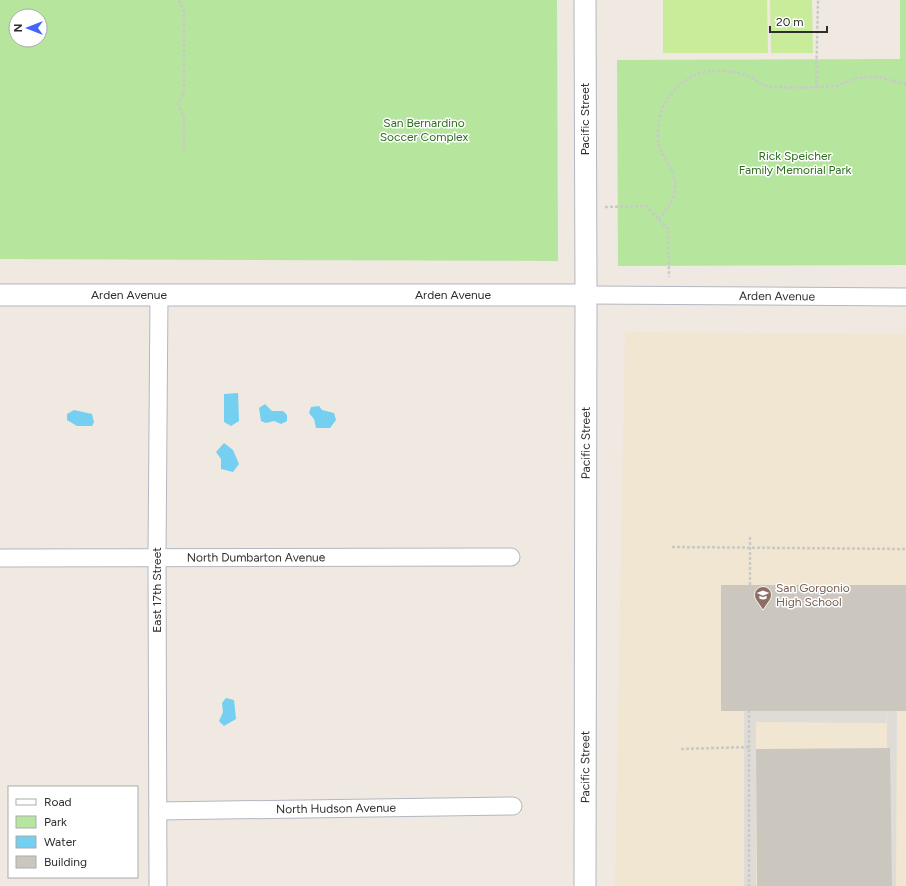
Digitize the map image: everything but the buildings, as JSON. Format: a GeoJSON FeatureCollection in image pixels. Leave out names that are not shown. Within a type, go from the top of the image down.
{"type":"FeatureCollection","features":[{"type":"Feature","properties":{"kind":"street","name":"Pacific Street"},"geometry":{"type":"LineString","coordinates":[[584,886],[586,295],[585,0]]}},
{"type":"Feature","properties":{"kind":"street","name":"Arden Avenue"},"geometry":{"type":"LineString","coordinates":[[0,295],[586,295],[906,297]]}},
{"type":"Feature","properties":{"kind":"street","name":"East 17th Street"},"geometry":{"type":"LineString","coordinates":[[158,886],[157,558],[159,295]]}},
{"type":"Feature","properties":{"kind":"street","name":"North Dumbarton Avenue"},"geometry":{"type":"LineString","coordinates":[[0,558],[511,557]]}},
{"type":"Feature","properties":{"kind":"street","name":"North Hudson Avenue"},"geometry":{"type":"LineString","coordinates":[[158,811],[513,806]]}},
{"type":"Feature","properties":{"kind":"path"},"geometry":{"type":"LineString","coordinates":[[179,0],[184,11],[184,92],[178,104],[184,118],[184,152]]}},
{"type":"Feature","properties":{"kind":"path"},"geometry":{"type":"LineString","coordinates":[[816,87],[818,0]]}},
{"type":"Feature","properties":{"kind":"path"},"geometry":{"type":"LineString","coordinates":[[659,219],[669,206],[676,192],[676,178],[659,147],[658,126],[663,105],[674,89],[690,76],[708,70],[730,71],[749,76],[765,85],[800,88],[836,86],[856,78],[878,77],[906,84]]}},
{"type":"Feature","properties":{"kind":"path"},"geometry":{"type":"LineString","coordinates":[[586,208],[646,206],[659,219],[668,229],[669,296]]}},
{"type":"Feature","properties":{"kind":"path"},"geometry":{"type":"LineString","coordinates":[[750,536],[750,585]]}},
{"type":"Feature","properties":{"kind":"path"},"geometry":{"type":"LineString","coordinates":[[672,547],[906,549]]}},
{"type":"Feature","properties":{"kind":"path"},"geometry":{"type":"LineString","coordinates":[[681,748],[744,747],[749,747],[749,886],[749,822],[749,814],[749,751],[749,743],[749,711]]}},
{"type":"Feature","properties":{"kind":"shaded area","name":"San Gorgonio High School"},"geometry":{"type":"Polygon","coordinates":[[[625,332],[906,334],[906,886],[615,886],[625,332]]]}},
{"type":"Feature","properties":{"kind":"shaded area"},"geometry":{"type":"Polygon","coordinates":[[[744,711],[887,711],[886,723],[756,722],[756,886],[744,886],[744,711]]]}},
{"type":"Feature","properties":{"kind":"shaded area"},"geometry":{"type":"Polygon","coordinates":[[[887,711],[897,711],[896,886],[887,886],[887,711]]]}},
{"type":"Feature","properties":{"kind":"green space","name":"San Bernardino Soccer Complex"},"geometry":{"type":"Polygon","coordinates":[[[0,0],[557,0],[558,261],[0,259],[0,0]]]}},
{"type":"Feature","properties":{"kind":"green space"},"geometry":{"type":"Polygon","coordinates":[[[663,0],[767,0],[768,53],[663,53],[663,0]]]}},
{"type":"Feature","properties":{"kind":"green space"},"geometry":{"type":"Polygon","coordinates":[[[770,0],[812,0],[813,53],[771,53],[770,0]]]}},
{"type":"Feature","properties":{"kind":"green space","name":"Rick Speicher Family Memorial Park"},"geometry":{"type":"Polygon","coordinates":[[[900,0],[906,0],[906,265],[618,266],[617,60],[900,59],[900,0]]]}},
{"type":"Feature","properties":{"kind":"water"},"geometry":{"type":"Polygon","coordinates":[[[238,393],[239,421],[231,426],[224,422],[224,394],[238,393]]]}},
{"type":"Feature","properties":{"kind":"water"},"geometry":{"type":"Polygon","coordinates":[[[265,404],[272,411],[283,411],[287,415],[287,421],[281,424],[274,421],[266,423],[261,421],[259,408],[265,404]]]}},
{"type":"Feature","properties":{"kind":"water"},"geometry":{"type":"Polygon","coordinates":[[[319,406],[322,410],[334,413],[336,420],[330,428],[316,428],[314,419],[309,413],[311,407],[319,406]]]}},
{"type":"Feature","properties":{"kind":"water"},"geometry":{"type":"Polygon","coordinates":[[[74,410],[92,414],[94,422],[92,426],[77,426],[67,420],[67,414],[74,410]]]}},
{"type":"Feature","properties":{"kind":"water"},"geometry":{"type":"Polygon","coordinates":[[[224,443],[233,450],[239,464],[233,472],[221,469],[221,459],[216,452],[224,443]]]}},
{"type":"Feature","properties":{"kind":"water"},"geometry":{"type":"Polygon","coordinates":[[[226,698],[234,700],[236,719],[224,726],[219,721],[223,712],[222,703],[226,698]]]}},
{"type":"Feature","properties":{"kind":"place","name":"San Gorgonio High School"},"geometry":{"type":"Point","coordinates":[763,610]}}]}
